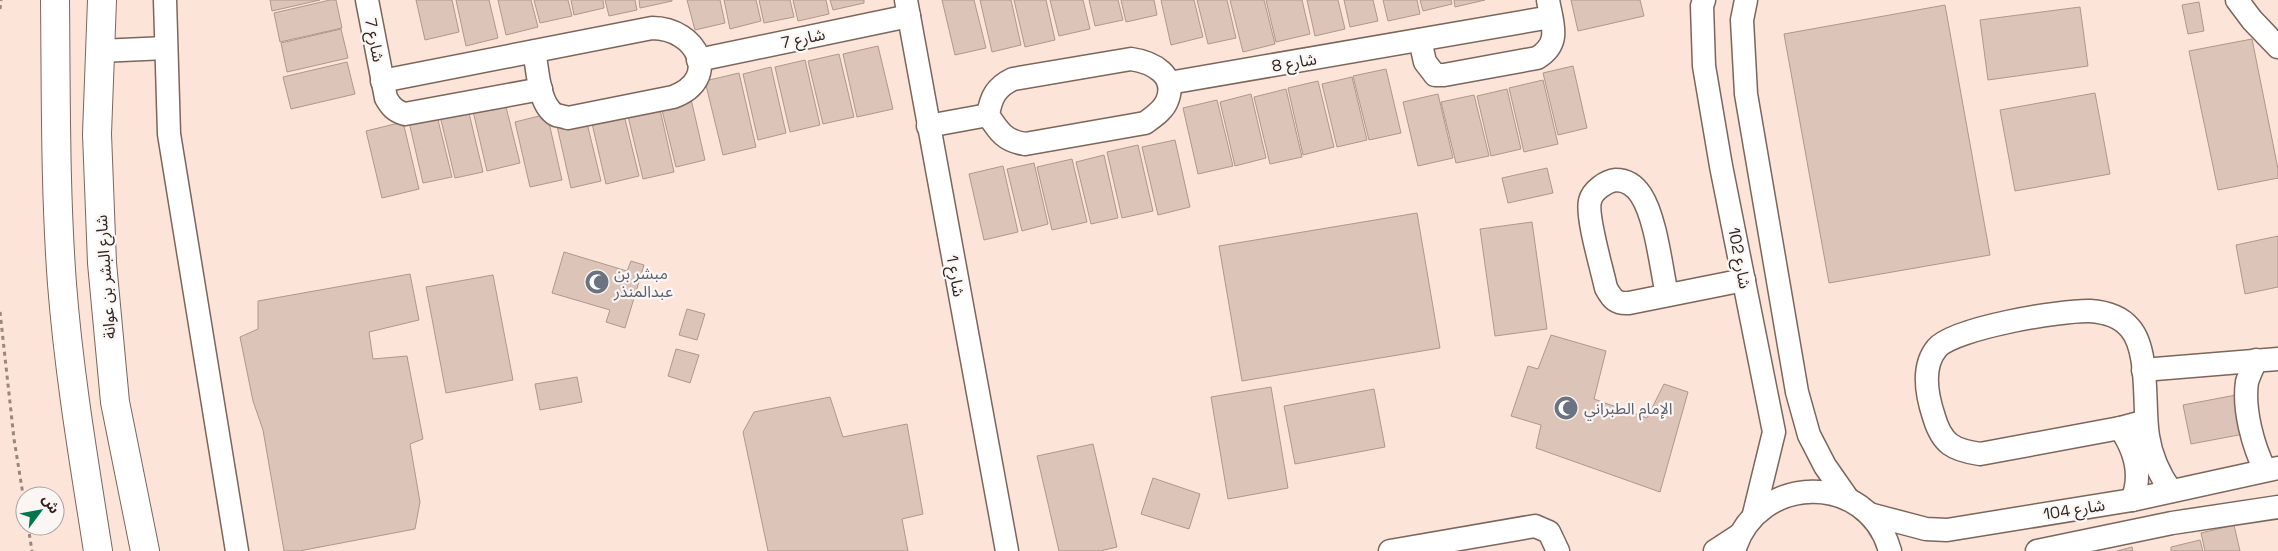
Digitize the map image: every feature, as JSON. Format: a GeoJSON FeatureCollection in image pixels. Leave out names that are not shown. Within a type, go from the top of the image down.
{"type":"FeatureCollection","features":[{"type":"Feature","properties":{"kind":"main road"},"geometry":{"type":"LineString","coordinates":[[55,0],[56,140],[62,284],[76,412],[98,551]]}},
{"type":"Feature","properties":{"kind":"main road","name":"شارع البشر بن عوانة"},"geometry":{"type":"LineString","coordinates":[[102,0],[97,134],[102,263],[115,402],[145,551]]}},
{"type":"Feature","properties":{"kind":"street"},"geometry":{"type":"LineString","coordinates":[[165,0],[169,134],[237,551]]}},
{"type":"Feature","properties":{"kind":"street","name":"شارع 7"},"geometry":{"type":"LineString","coordinates":[[368,0],[386,98],[391,107],[397,112],[405,114],[542,89]]}},
{"type":"Feature","properties":{"kind":"street","name":"شارع 102"},"geometry":{"type":"LineString","coordinates":[[1704,0],[1702,6],[1704,66],[1721,166],[1774,432],[1754,514]]}},
{"type":"Feature","properties":{"kind":"street","name":"شارع 102"},"geometry":{"type":"LineString","coordinates":[[1746,0],[1742,20],[1745,75],[1756,159],[1797,392],[1808,435],[1825,466],[1848,500]]}},
{"type":"Feature","properties":{"kind":"street"},"geometry":{"type":"LineString","coordinates":[[2237,0],[2252,20],[2278,48]]}},
{"type":"Feature","properties":{"kind":"street","name":"شارع 7"},"geometry":{"type":"LineString","coordinates":[[382,81],[652,28],[663,28],[677,32],[694,47],[698,60],[907,8]]}},
{"type":"Feature","properties":{"kind":"street","name":"شارع 1"},"geometry":{"type":"LineString","coordinates":[[907,8],[1007,551]]}},
{"type":"Feature","properties":{"kind":"street","name":"شارع 8"},"geometry":{"type":"LineString","coordinates":[[1169,83],[1420,40],[1550,8],[1554,36],[1552,45],[1537,58],[1444,75],[1435,75],[1428,68],[1420,40]]}},
{"type":"Feature","properties":{"kind":"street"},"geometry":{"type":"LineString","coordinates":[[100,51],[166,48]]}},
{"type":"Feature","properties":{"kind":"street"},"geometry":{"type":"LineString","coordinates":[[534,51],[542,89],[549,109],[557,115],[568,118],[684,93],[695,85],[699,74],[698,60]]}},
{"type":"Feature","properties":{"kind":"street"},"geometry":{"type":"LineString","coordinates":[[1131,59],[1148,61],[1160,69],[1169,83],[1168,101],[1160,112],[1145,123],[1025,144],[1012,142],[1003,135],[988,115],[991,99],[997,89],[1013,79],[1131,59]]}},
{"type":"Feature","properties":{"kind":"street"},"geometry":{"type":"LineString","coordinates":[[928,126],[988,115]]}},
{"type":"Feature","properties":{"kind":"street"},"geometry":{"type":"LineString","coordinates":[[1721,166],[1730,157],[1738,155],[1745,155],[1756,159]]}},
{"type":"Feature","properties":{"kind":"street"},"geometry":{"type":"LineString","coordinates":[[1667,295],[1649,209],[1632,184],[1622,180],[1612,180],[1596,191],[1590,200],[1590,213],[1606,288],[1612,299],[1621,304],[1744,280]]}},
{"type":"Feature","properties":{"kind":"street"},"geometry":{"type":"LineString","coordinates":[[2146,420],[2120,428],[1980,454],[1965,452],[1948,445],[1938,433],[1926,383],[1931,359],[1937,348],[1950,338],[1970,331],[2059,313],[2091,311],[2116,316],[2131,329],[2141,351],[2146,420],[2151,451],[2163,480],[2171,491]]}},
{"type":"Feature","properties":{"kind":"street"},"geometry":{"type":"LineString","coordinates":[[2143,370],[2267,360]]}},
{"type":"Feature","properties":{"kind":"street"},"geometry":{"type":"LineString","coordinates":[[2267,360],[2247,382],[2250,430],[2257,454],[2272,469]]}},
{"type":"Feature","properties":{"kind":"street"},"geometry":{"type":"LineString","coordinates":[[2120,428],[2134,451],[2137,464],[2136,490],[2132,500]]}},
{"type":"Feature","properties":{"kind":"street","name":"شارع 104"},"geometry":{"type":"LineString","coordinates":[[1869,514],[1926,529],[1947,530],[2132,500],[2272,469]]}},
{"type":"Feature","properties":{"kind":"street"},"geometry":{"type":"LineString","coordinates":[[1715,551],[1736,544],[1754,514],[1777,498],[1799,492],[1824,492],[1848,500],[1869,514],[1884,535],[1890,551]]}},
{"type":"Feature","properties":{"kind":"street","name":"شارع 104"},"geometry":{"type":"LineString","coordinates":[[2038,551],[2172,523],[2278,507]]}},
{"type":"Feature","properties":{"kind":"street"},"geometry":{"type":"LineString","coordinates":[[1390,551],[1535,526],[1549,532],[1558,551]]}},
{"type":"Feature","properties":{"kind":"path"},"geometry":{"type":"LineString","coordinates":[[0,9],[1,0]]}},
{"type":"Feature","properties":{"kind":"path"},"geometry":{"type":"LineString","coordinates":[[0,312],[14,439],[22,486]]}},
{"type":"Feature","properties":{"kind":"path"},"geometry":{"type":"LineString","coordinates":[[30,536],[32,551]]}},
{"type":"Feature","properties":{"kind":"building"},"geometry":{"type":"Polygon","coordinates":[[[270,0],[320,0],[272,11],[270,0]]]}},
{"type":"Feature","properties":{"kind":"building"},"geometry":{"type":"Polygon","coordinates":[[[336,0],[342,28],[280,42],[274,13],[336,0]]]}},
{"type":"Feature","properties":{"kind":"building"},"geometry":{"type":"Polygon","coordinates":[[[416,0],[452,0],[459,32],[425,40],[416,0]]]}},
{"type":"Feature","properties":{"kind":"building"},"geometry":{"type":"Polygon","coordinates":[[[456,0],[489,0],[498,38],[466,46],[456,0]]]}},
{"type":"Feature","properties":{"kind":"building"},"geometry":{"type":"Polygon","coordinates":[[[498,0],[531,0],[538,27],[506,35],[498,0]]]}},
{"type":"Feature","properties":{"kind":"building"},"geometry":{"type":"Polygon","coordinates":[[[534,0],[568,0],[572,16],[540,23],[534,0]]]}},
{"type":"Feature","properties":{"kind":"building"},"geometry":{"type":"Polygon","coordinates":[[[571,0],[603,0],[604,8],[574,15],[571,0]]]}},
{"type":"Feature","properties":{"kind":"building"},"geometry":{"type":"Polygon","coordinates":[[[605,0],[635,0],[637,10],[609,16],[605,0]]]}},
{"type":"Feature","properties":{"kind":"building"},"geometry":{"type":"Polygon","coordinates":[[[639,0],[672,0],[672,1],[640,8],[639,0]]]}},
{"type":"Feature","properties":{"kind":"building"},"geometry":{"type":"Polygon","coordinates":[[[687,0],[720,0],[725,23],[695,30],[687,0]]]}},
{"type":"Feature","properties":{"kind":"building"},"geometry":{"type":"Polygon","coordinates":[[[724,0],[756,0],[761,21],[730,29],[724,0]]]}},
{"type":"Feature","properties":{"kind":"building"},"geometry":{"type":"Polygon","coordinates":[[[759,0],[790,0],[794,17],[764,23],[759,0]]]}},
{"type":"Feature","properties":{"kind":"building"},"geometry":{"type":"Polygon","coordinates":[[[793,0],[826,0],[829,14],[798,21],[793,0]]]}},
{"type":"Feature","properties":{"kind":"building"},"geometry":{"type":"Polygon","coordinates":[[[830,0],[864,0],[864,3],[833,10],[830,0]]]}},
{"type":"Feature","properties":{"kind":"building"},"geometry":{"type":"Polygon","coordinates":[[[942,0],[974,0],[986,48],[955,55],[942,0]]]}},
{"type":"Feature","properties":{"kind":"building"},"geometry":{"type":"Polygon","coordinates":[[[980,0],[1011,0],[1021,45],[992,52],[980,0]]]}},
{"type":"Feature","properties":{"kind":"building"},"geometry":{"type":"Polygon","coordinates":[[[1014,0],[1046,0],[1055,40],[1025,47],[1014,0]]]}},
{"type":"Feature","properties":{"kind":"building"},"geometry":{"type":"Polygon","coordinates":[[[1050,0],[1083,0],[1090,29],[1059,36],[1050,0]]]}},
{"type":"Feature","properties":{"kind":"building"},"geometry":{"type":"Polygon","coordinates":[[[1089,0],[1118,0],[1123,20],[1095,26],[1089,0]]]}},
{"type":"Feature","properties":{"kind":"building"},"geometry":{"type":"Polygon","coordinates":[[[1121,0],[1154,0],[1157,15],[1126,22],[1121,0]]]}},
{"type":"Feature","properties":{"kind":"building"},"geometry":{"type":"Polygon","coordinates":[[[1161,0],[1194,0],[1203,37],[1171,45],[1161,0]]]}},
{"type":"Feature","properties":{"kind":"building"},"geometry":{"type":"Polygon","coordinates":[[[1197,0],[1227,0],[1236,38],[1208,44],[1197,0]]]}},
{"type":"Feature","properties":{"kind":"building"},"geometry":{"type":"Polygon","coordinates":[[[1230,0],[1264,0],[1275,44],[1243,52],[1230,0]]]}},
{"type":"Feature","properties":{"kind":"building"},"geometry":{"type":"Polygon","coordinates":[[[1266,0],[1302,0],[1310,34],[1276,42],[1266,0]]]}},
{"type":"Feature","properties":{"kind":"building"},"geometry":{"type":"Polygon","coordinates":[[[1307,0],[1338,0],[1345,29],[1315,36],[1307,0]]]}},
{"type":"Feature","properties":{"kind":"building"},"geometry":{"type":"Polygon","coordinates":[[[1344,0],[1373,0],[1378,21],[1350,27],[1344,0]]]}},
{"type":"Feature","properties":{"kind":"building"},"geometry":{"type":"Polygon","coordinates":[[[1383,0],[1417,0],[1420,14],[1388,21],[1383,0]]]}},
{"type":"Feature","properties":{"kind":"building"},"geometry":{"type":"Polygon","coordinates":[[[1420,0],[1451,0],[1452,4],[1423,11],[1420,0]]]}},
{"type":"Feature","properties":{"kind":"building"},"geometry":{"type":"Polygon","coordinates":[[[1454,0],[1485,0],[1455,7],[1454,0]]]}},
{"type":"Feature","properties":{"kind":"building"},"geometry":{"type":"Polygon","coordinates":[[[1571,0],[1640,0],[1644,16],[1578,31],[1571,0]]]}},
{"type":"Feature","properties":{"kind":"building"},"geometry":{"type":"Polygon","coordinates":[[[2199,2],[2204,31],[2188,34],[2182,5],[2199,2]]]}},
{"type":"Feature","properties":{"kind":"building"},"geometry":{"type":"Polygon","coordinates":[[[1945,5],[1990,255],[1829,283],[1784,34],[1945,5]]]}},
{"type":"Feature","properties":{"kind":"building"},"geometry":{"type":"Polygon","coordinates":[[[2080,7],[2088,66],[1988,80],[1980,20],[2080,7]]]}},
{"type":"Feature","properties":{"kind":"building"},"geometry":{"type":"Polygon","coordinates":[[[341,29],[348,58],[287,72],[281,43],[341,29]]]}},
{"type":"Feature","properties":{"kind":"building"},"geometry":{"type":"Polygon","coordinates":[[[2252,39],[2278,169],[2278,178],[2218,190],[2189,51],[2252,39]]]}},
{"type":"Feature","properties":{"kind":"building"},"geometry":{"type":"Polygon","coordinates":[[[878,46],[893,109],[857,117],[843,54],[878,46]]]}},
{"type":"Feature","properties":{"kind":"building"},"geometry":{"type":"Polygon","coordinates":[[[839,54],[854,117],[823,124],[808,61],[839,54]]]}},
{"type":"Feature","properties":{"kind":"building"},"geometry":{"type":"Polygon","coordinates":[[[805,60],[820,125],[790,132],[775,67],[805,60]]]}},
{"type":"Feature","properties":{"kind":"building"},"geometry":{"type":"Polygon","coordinates":[[[347,62],[355,94],[291,109],[283,77],[347,62]]]}},
{"type":"Feature","properties":{"kind":"building"},"geometry":{"type":"Polygon","coordinates":[[[1573,66],[1587,128],[1558,135],[1543,73],[1573,66]]]}},
{"type":"Feature","properties":{"kind":"building"},"geometry":{"type":"Polygon","coordinates":[[[771,67],[786,133],[758,140],[743,74],[771,67]]]}},
{"type":"Feature","properties":{"kind":"building"},"geometry":{"type":"Polygon","coordinates":[[[1386,69],[1401,133],[1369,140],[1353,76],[1386,69]]]}},
{"type":"Feature","properties":{"kind":"building"},"geometry":{"type":"Polygon","coordinates":[[[739,73],[756,147],[723,155],[705,81],[739,73]]]}},
{"type":"Feature","properties":{"kind":"building"},"geometry":{"type":"Polygon","coordinates":[[[1352,77],[1367,140],[1337,147],[1322,84],[1352,77]]]}},
{"type":"Feature","properties":{"kind":"building"},"geometry":{"type":"Polygon","coordinates":[[[1543,80],[1558,144],[1524,152],[1509,88],[1543,80]]]}},
{"type":"Feature","properties":{"kind":"building"},"geometry":{"type":"Polygon","coordinates":[[[1318,81],[1334,147],[1303,155],[1288,88],[1318,81]]]}},
{"type":"Feature","properties":{"kind":"building"},"geometry":{"type":"Polygon","coordinates":[[[1286,89],[1302,157],[1270,164],[1254,97],[1286,89]]]}},
{"type":"Feature","properties":{"kind":"building"},"geometry":{"type":"Polygon","coordinates":[[[1507,89],[1521,149],[1491,156],[1477,96],[1507,89]]]}},
{"type":"Feature","properties":{"kind":"building"},"geometry":{"type":"Polygon","coordinates":[[[2095,93],[2110,174],[2015,191],[2000,110],[2095,93]]]}},
{"type":"Feature","properties":{"kind":"building"},"geometry":{"type":"Polygon","coordinates":[[[1251,94],[1266,158],[1235,166],[1220,102],[1251,94]]]}},
{"type":"Feature","properties":{"kind":"building"},"geometry":{"type":"Polygon","coordinates":[[[1438,94],[1453,158],[1418,166],[1403,102],[1438,94]]]}},
{"type":"Feature","properties":{"kind":"building"},"geometry":{"type":"Polygon","coordinates":[[[1474,95],[1489,156],[1456,163],[1441,102],[1474,95]]]}},
{"type":"Feature","properties":{"kind":"building"},"geometry":{"type":"Polygon","coordinates":[[[691,99],[705,160],[676,167],[661,106],[691,99]]]}},
{"type":"Feature","properties":{"kind":"building"},"geometry":{"type":"Polygon","coordinates":[[[1217,100],[1233,166],[1198,174],[1183,108],[1217,100]]]}},
{"type":"Feature","properties":{"kind":"building"},"geometry":{"type":"Polygon","coordinates":[[[505,103],[520,163],[487,171],[473,111],[505,103]]]}},
{"type":"Feature","properties":{"kind":"building"},"geometry":{"type":"Polygon","coordinates":[[[659,105],[674,172],[643,179],[627,112],[659,105]]]}},
{"type":"Feature","properties":{"kind":"building"},"geometry":{"type":"Polygon","coordinates":[[[468,109],[483,172],[455,178],[440,116],[468,109]]]}},
{"type":"Feature","properties":{"kind":"building"},"geometry":{"type":"Polygon","coordinates":[[[623,111],[639,176],[606,184],[591,119],[623,111]]]}},
{"type":"Feature","properties":{"kind":"building"},"geometry":{"type":"Polygon","coordinates":[[[547,114],[562,180],[530,187],[515,122],[547,114]]]}},
{"type":"Feature","properties":{"kind":"building"},"geometry":{"type":"Polygon","coordinates":[[[437,116],[452,177],[423,183],[409,122],[437,116]]]}},
{"type":"Feature","properties":{"kind":"building"},"geometry":{"type":"Polygon","coordinates":[[[586,119],[601,181],[571,188],[557,126],[586,119]]]}},
{"type":"Feature","properties":{"kind":"building"},"geometry":{"type":"Polygon","coordinates":[[[403,122],[419,189],[382,198],[366,131],[403,122]]]}},
{"type":"Feature","properties":{"kind":"building"},"geometry":{"type":"Polygon","coordinates":[[[1175,140],[1190,207],[1158,215],[1142,147],[1175,140]]]}},
{"type":"Feature","properties":{"kind":"building"},"geometry":{"type":"Polygon","coordinates":[[[1138,145],[1153,211],[1122,218],[1107,152],[1138,145]]]}},
{"type":"Feature","properties":{"kind":"building"},"geometry":{"type":"Polygon","coordinates":[[[1104,155],[1118,218],[1091,224],[1076,162],[1104,155]]]}},
{"type":"Feature","properties":{"kind":"building"},"geometry":{"type":"Polygon","coordinates":[[[1072,159],[1087,222],[1052,230],[1037,167],[1072,159]]]}},
{"type":"Feature","properties":{"kind":"building"},"geometry":{"type":"Polygon","coordinates":[[[1034,163],[1048,224],[1022,231],[1007,169],[1034,163]]]}},
{"type":"Feature","properties":{"kind":"building"},"geometry":{"type":"Polygon","coordinates":[[[1003,166],[1018,232],[984,240],[969,174],[1003,166]]]}},
{"type":"Feature","properties":{"kind":"building"},"geometry":{"type":"Polygon","coordinates":[[[1547,168],[1553,193],[1508,203],[1502,178],[1547,168]]]}},
{"type":"Feature","properties":{"kind":"building"},"geometry":{"type":"Polygon","coordinates":[[[1417,213],[1440,348],[1242,381],[1219,246],[1417,213]]]}},
{"type":"Feature","properties":{"kind":"building"},"geometry":{"type":"Polygon","coordinates":[[[1532,222],[1547,329],[1495,336],[1480,229],[1532,222]]]}},
{"type":"Feature","properties":{"kind":"building"},"geometry":{"type":"Polygon","coordinates":[[[2278,236],[2278,287],[2245,294],[2236,245],[2278,236]]]}},
{"type":"Feature","properties":{"kind":"building","name":"مبشر بن عبدالمنذر"},"geometry":{"type":"Polygon","coordinates":[[[564,252],[627,271],[631,261],[644,265],[625,328],[606,322],[610,310],[552,293],[564,252]]]}},
{"type":"Feature","properties":{"kind":"building"},"geometry":{"type":"Polygon","coordinates":[[[410,274],[419,320],[369,332],[373,359],[407,356],[423,439],[410,444],[420,502],[415,529],[299,551],[284,551],[263,430],[253,401],[240,337],[258,329],[258,301],[410,274]]]}},
{"type":"Feature","properties":{"kind":"building"},"geometry":{"type":"Polygon","coordinates":[[[493,275],[513,380],[446,393],[426,287],[493,275]]]}},
{"type":"Feature","properties":{"kind":"building"},"geometry":{"type":"Polygon","coordinates":[[[687,309],[705,314],[697,340],[679,335],[687,309]]]}},
{"type":"Feature","properties":{"kind":"building","name":"الإمام الطبراني"},"geometry":{"type":"Polygon","coordinates":[[[1551,335],[1606,351],[1594,399],[1647,418],[1664,384],[1688,392],[1660,492],[1536,448],[1541,425],[1511,416],[1528,366],[1538,369],[1551,335]]]}},
{"type":"Feature","properties":{"kind":"building"},"geometry":{"type":"Polygon","coordinates":[[[676,349],[699,355],[690,383],[668,376],[676,349]]]}},
{"type":"Feature","properties":{"kind":"building"},"geometry":{"type":"Polygon","coordinates":[[[577,377],[582,402],[540,410],[535,384],[577,377]]]}},
{"type":"Feature","properties":{"kind":"building"},"geometry":{"type":"Polygon","coordinates":[[[1271,387],[1288,488],[1228,499],[1211,397],[1271,387]]]}},
{"type":"Feature","properties":{"kind":"building"},"geometry":{"type":"Polygon","coordinates":[[[1374,389],[1385,447],[1295,464],[1284,406],[1374,389]]]}},
{"type":"Feature","properties":{"kind":"building"},"geometry":{"type":"Polygon","coordinates":[[[2236,395],[2244,434],[2191,444],[2183,405],[2236,395]]]}},
{"type":"Feature","properties":{"kind":"building"},"geometry":{"type":"Polygon","coordinates":[[[830,397],[843,437],[907,424],[923,514],[902,519],[908,551],[768,551],[743,432],[754,412],[830,397]]]}},
{"type":"Feature","properties":{"kind":"building"},"geometry":{"type":"Polygon","coordinates":[[[1093,444],[1117,547],[1100,551],[1059,551],[1037,456],[1093,444]]]}},
{"type":"Feature","properties":{"kind":"building"},"geometry":{"type":"Polygon","coordinates":[[[1153,478],[1200,494],[1189,529],[1141,514],[1153,478]]]}},
{"type":"Feature","properties":{"kind":"building"},"geometry":{"type":"Polygon","coordinates":[[[2234,525],[2240,551],[2205,551],[2201,533],[2234,525]]]}},
{"type":"Feature","properties":{"kind":"building"},"geometry":{"type":"Polygon","coordinates":[[[2200,540],[2203,551],[2171,551],[2171,547],[2200,540]]]}},
{"type":"Feature","properties":{"kind":"building"},"geometry":{"type":"Polygon","coordinates":[[[2132,547],[2133,551],[2117,551],[2132,547]]]}},
{"type":"Feature","properties":{"kind":"place","name":"مبشر بن عبدالمنذر"},"geometry":{"type":"Point","coordinates":[597,282]}},
{"type":"Feature","properties":{"kind":"place","name":"الإمام الطبراني"},"geometry":{"type":"Point","coordinates":[1566,408]}}]}
